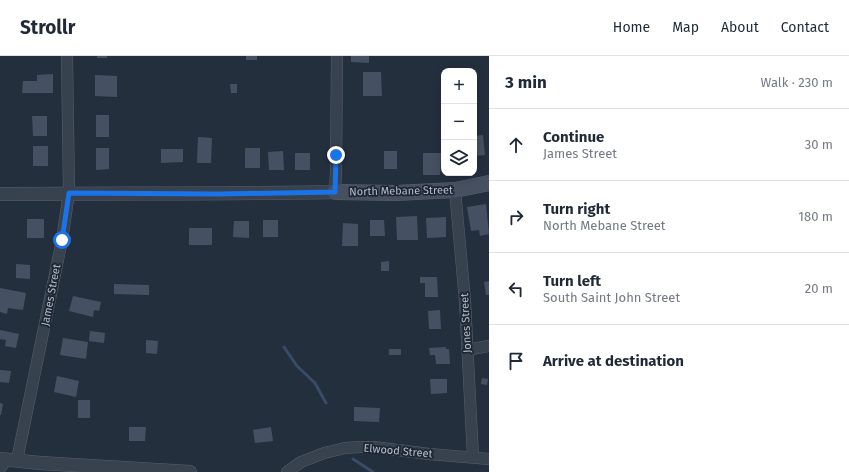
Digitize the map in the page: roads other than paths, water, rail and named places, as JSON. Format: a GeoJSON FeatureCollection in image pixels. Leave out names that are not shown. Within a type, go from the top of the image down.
{"type":"FeatureCollection","features":[{"type":"Feature","properties":{"kind":"main road","name":"North Mebane Street"},"geometry":{"type":"LineString","coordinates":[[335,192],[456,190],[489,183]]}},
{"type":"Feature","properties":{"kind":"street","name":"James Street"},"geometry":{"type":"LineString","coordinates":[[6,462],[24,432],[62,240],[69,193],[67,56]]}},
{"type":"Feature","properties":{"kind":"street"},"geometry":{"type":"LineString","coordinates":[[335,192],[337,56]]}},
{"type":"Feature","properties":{"kind":"street","name":"Jones Street"},"geometry":{"type":"LineString","coordinates":[[456,190],[468,350],[473,457]]}},
{"type":"Feature","properties":{"kind":"street","name":"North Mebane Street"},"geometry":{"type":"LineString","coordinates":[[0,194],[219,194],[335,192]]}},
{"type":"Feature","properties":{"kind":"street"},"geometry":{"type":"LineString","coordinates":[[468,350],[489,346]]}},
{"type":"Feature","properties":{"kind":"street","name":"Elwood Street"},"geometry":{"type":"LineString","coordinates":[[287,472],[301,462],[324,453],[345,448],[360,447],[374,447],[489,459]]}},
{"type":"Feature","properties":{"kind":"street"},"geometry":{"type":"LineString","coordinates":[[6,462],[44,468],[190,472]]}},
{"type":"Feature","properties":{"kind":"waterway"},"geometry":{"type":"LineString","coordinates":[[284,347],[297,366],[315,383],[326,403]]}},
{"type":"Feature","properties":{"kind":"waterway"},"geometry":{"type":"LineString","coordinates":[[353,459],[373,472]]}}]}
